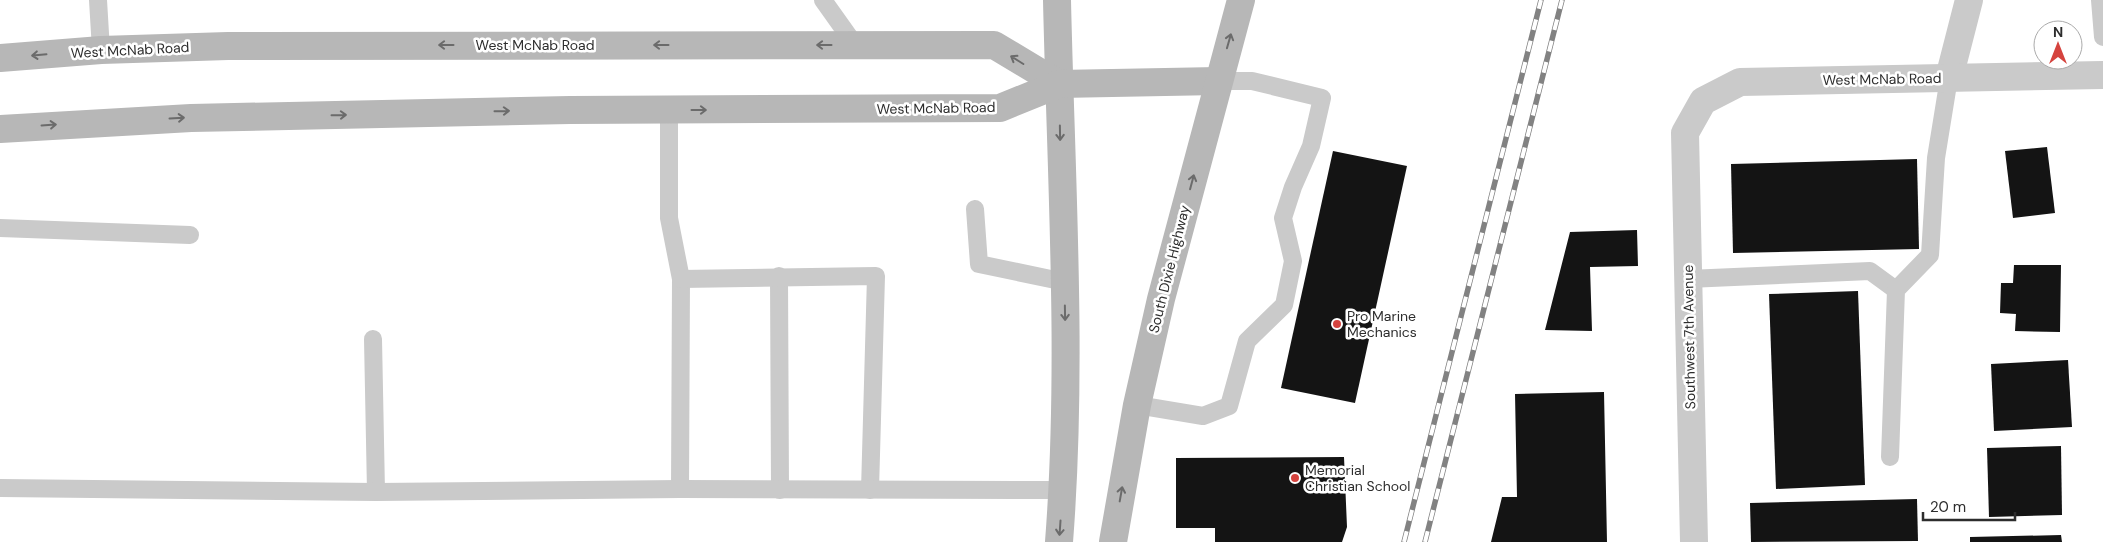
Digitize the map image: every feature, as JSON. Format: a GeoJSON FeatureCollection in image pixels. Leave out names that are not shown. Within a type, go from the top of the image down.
{"type":"FeatureCollection","features":[{"type":"Feature","properties":{"kind":"main road"},"geometry":{"type":"LineString","coordinates":[[1058,0],[1065,434],[1059,542]]}},
{"type":"Feature","properties":{"kind":"main road","name":"South Dixie Highway"},"geometry":{"type":"LineString","coordinates":[[1113,542],[1137,405],[1161,300],[1241,0]]}},
{"type":"Feature","properties":{"kind":"main road","name":"West McNab Road"},"geometry":{"type":"LineString","coordinates":[[0,58],[101,50],[308,45],[994,45],[1059,84]]}},
{"type":"Feature","properties":{"kind":"main road","name":"West McNab Road"},"geometry":{"type":"LineString","coordinates":[[0,129],[191,118],[669,110],[1000,108],[1059,84],[1218,81]]}},
{"type":"Feature","properties":{"kind":"street"},"geometry":{"type":"LineString","coordinates":[[1949,78],[1969,0]]}},
{"type":"Feature","properties":{"kind":"street","name":"West McNab Road"},"geometry":{"type":"LineString","coordinates":[[1685,133],[1703,101],[1740,82],[2103,75]]}},
{"type":"Feature","properties":{"kind":"street","name":"Southwest 7th Avenue"},"geometry":{"type":"LineString","coordinates":[[1685,133],[1694,542]]}},
{"type":"Feature","properties":{"kind":"lane"},"geometry":{"type":"LineString","coordinates":[[98,0],[101,50]]}},
{"type":"Feature","properties":{"kind":"lane"},"geometry":{"type":"LineString","coordinates":[[823,0],[855,45]]}},
{"type":"Feature","properties":{"kind":"lane"},"geometry":{"type":"LineString","coordinates":[[2100,0],[2103,37]]}},
{"type":"Feature","properties":{"kind":"lane"},"geometry":{"type":"LineString","coordinates":[[1890,457],[1896,290],[1930,255],[1936,158],[1949,78]]}},
{"type":"Feature","properties":{"kind":"lane"},"geometry":{"type":"LineString","coordinates":[[1137,405],[1203,416],[1229,406],[1247,341],[1284,305],[1293,261],[1283,218],[1292,187],[1311,146],[1322,98],[1252,81],[1218,81]]}},
{"type":"Feature","properties":{"kind":"lane"},"geometry":{"type":"LineString","coordinates":[[669,110],[669,218],[681,279],[680,489]]}},
{"type":"Feature","properties":{"kind":"lane"},"geometry":{"type":"LineString","coordinates":[[975,209],[979,264],[1064,282]]}},
{"type":"Feature","properties":{"kind":"lane"},"geometry":{"type":"LineString","coordinates":[[0,228],[190,235]]}},
{"type":"Feature","properties":{"kind":"lane"},"geometry":{"type":"LineString","coordinates":[[1688,279],[1870,272],[1896,290]]}},
{"type":"Feature","properties":{"kind":"lane"},"geometry":{"type":"LineString","coordinates":[[779,276],[780,490]]}},
{"type":"Feature","properties":{"kind":"lane"},"geometry":{"type":"LineString","coordinates":[[681,279],[876,276],[870,490]]}},
{"type":"Feature","properties":{"kind":"lane"},"geometry":{"type":"LineString","coordinates":[[373,339],[376,492]]}},
{"type":"Feature","properties":{"kind":"lane"},"geometry":{"type":"LineString","coordinates":[[0,488],[376,492],[680,489],[1063,490]]}},
{"type":"Feature","properties":{"kind":"building"},"geometry":{"type":"Polygon","coordinates":[[[2047,147],[2055,213],[2013,218],[2005,151],[2047,147]]]}},
{"type":"Feature","properties":{"kind":"building"},"geometry":{"type":"Polygon","coordinates":[[[1333,151],[1407,166],[1355,403],[1281,388],[1333,151]]]}},
{"type":"Feature","properties":{"kind":"building"},"geometry":{"type":"Polygon","coordinates":[[[1917,159],[1919,249],[1733,253],[1731,164],[1917,159]]]}},
{"type":"Feature","properties":{"kind":"building"},"geometry":{"type":"Polygon","coordinates":[[[1637,230],[1638,266],[1590,267],[1592,331],[1545,330],[1570,232],[1637,230]]]}},
{"type":"Feature","properties":{"kind":"building"},"geometry":{"type":"Polygon","coordinates":[[[2014,265],[2061,265],[2060,332],[2015,331],[2016,314],[2000,313],[2001,283],[2013,283],[2014,265]]]}},
{"type":"Feature","properties":{"kind":"building"},"geometry":{"type":"Polygon","coordinates":[[[1858,291],[1865,485],[1776,489],[1769,294],[1858,291]]]}},
{"type":"Feature","properties":{"kind":"building"},"geometry":{"type":"Polygon","coordinates":[[[2068,360],[2072,427],[1994,431],[1991,364],[2068,360]]]}},
{"type":"Feature","properties":{"kind":"building"},"geometry":{"type":"Polygon","coordinates":[[[1604,392],[1607,542],[1491,542],[1502,497],[1517,497],[1515,394],[1604,392]]]}},
{"type":"Feature","properties":{"kind":"building"},"geometry":{"type":"Polygon","coordinates":[[[2061,446],[2062,515],[1989,517],[1987,448],[2061,446]]]}},
{"type":"Feature","properties":{"kind":"building"},"geometry":{"type":"Polygon","coordinates":[[[1344,457],[1347,527],[1342,542],[1215,542],[1215,528],[1176,528],[1176,458],[1344,457]]]}},
{"type":"Feature","properties":{"kind":"building"},"geometry":{"type":"Polygon","coordinates":[[[1917,499],[1918,541],[1751,542],[1750,503],[1917,499]]]}},
{"type":"Feature","properties":{"kind":"building"},"geometry":{"type":"Polygon","coordinates":[[[2061,535],[2062,542],[1970,542],[1970,537],[2061,535]]]}},
{"type":"Feature","properties":{"kind":"railway"},"geometry":{"type":"LineString","coordinates":[[1404,542],[1541,0]]}},
{"type":"Feature","properties":{"kind":"railway"},"geometry":{"type":"LineString","coordinates":[[1425,542],[1562,0]]}},
{"type":"Feature","properties":{"kind":"place","name":"Pro Marine Mechanics"},"geometry":{"type":"Point","coordinates":[1337,324]}},
{"type":"Feature","properties":{"kind":"place","name":"Memorial Christian School"},"geometry":{"type":"Point","coordinates":[1295,478]}}]}
